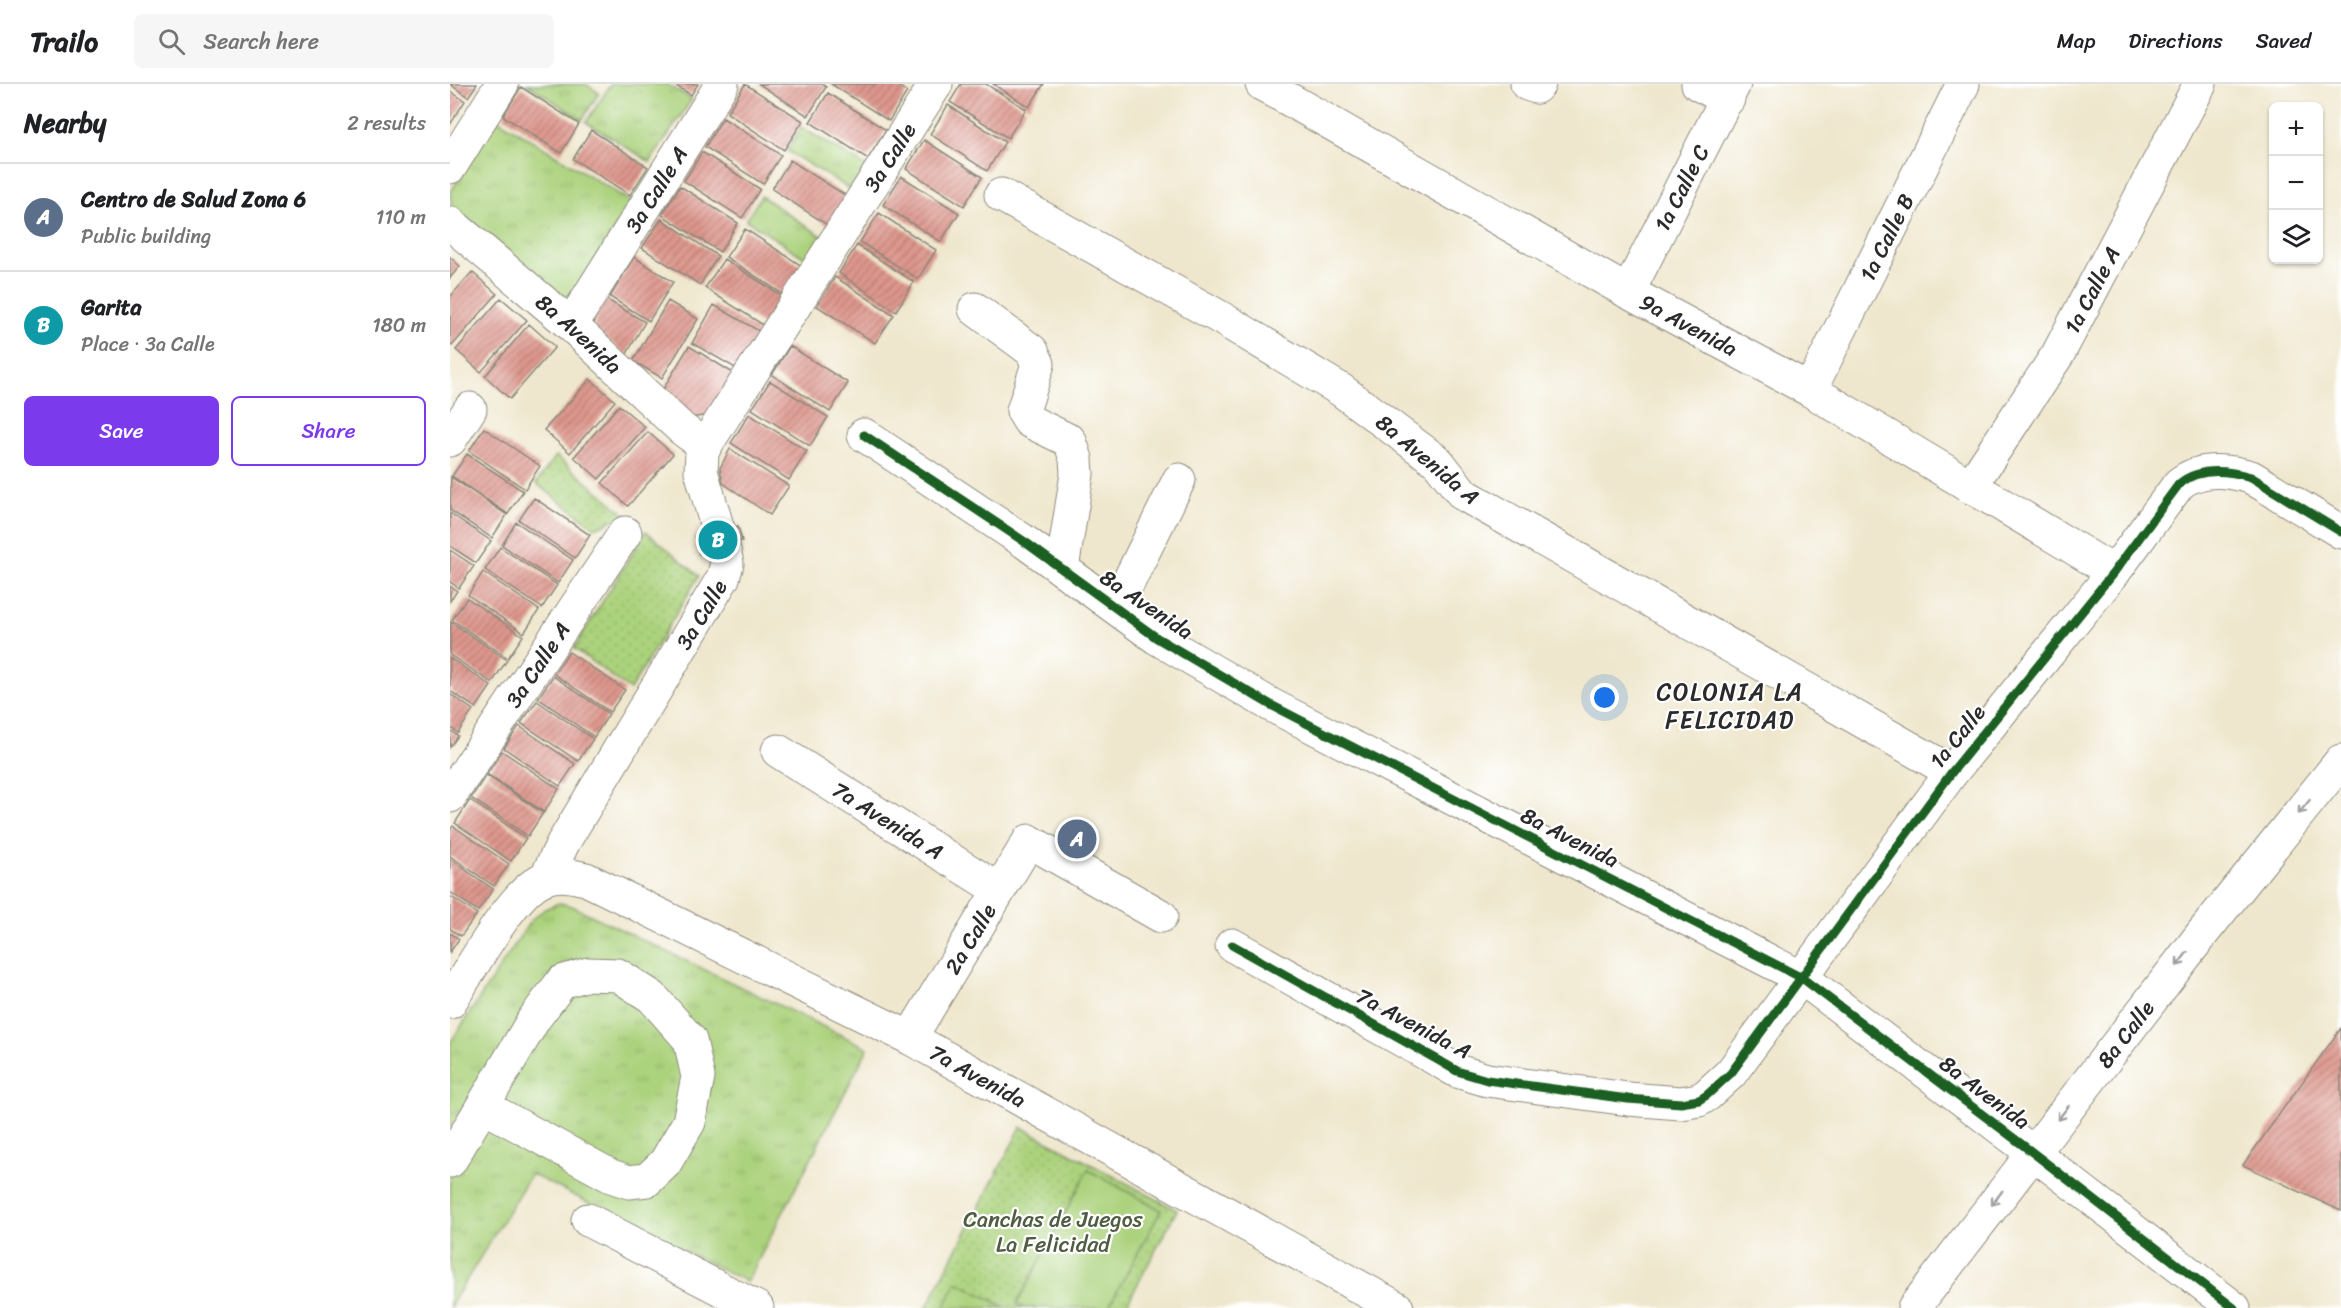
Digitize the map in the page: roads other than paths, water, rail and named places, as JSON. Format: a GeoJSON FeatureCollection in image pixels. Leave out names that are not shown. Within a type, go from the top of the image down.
{"type":"FeatureCollection","features":[{"type":"Feature","properties":{"kind":"street"},"geometry":{"type":"LineString","coordinates":[[450,167],[502,84]]}},
{"type":"Feature","properties":{"kind":"street","name":"3a Calle A"},"geometry":{"type":"LineString","coordinates":[[572,325],[722,84]]}},
{"type":"Feature","properties":{"kind":"street","name":"3a Calle"},"geometry":{"type":"LineString","coordinates":[[450,1002],[509,912],[529,888],[546,878],[563,843],[723,578],[727,564],[725,554],[700,466],[705,446],[936,84]]}},
{"type":"Feature","properties":{"kind":"street","name":"9a Avenida"},"geometry":{"type":"LineString","coordinates":[[1262,84],[1628,292],[1810,390],[2114,572]]}},
{"type":"Feature","properties":{"kind":"street"},"geometry":{"type":"LineString","coordinates":[[1527,84],[1536,87],[1539,84]]}},
{"type":"Feature","properties":{"kind":"street"},"geometry":{"type":"LineString","coordinates":[[1698,84],[1731,91]]}},
{"type":"Feature","properties":{"kind":"street","name":"1a Calle A"},"geometry":{"type":"LineString","coordinates":[[1970,487],[2058,354],[2200,84]]}},
{"type":"Feature","properties":{"kind":"street","name":"1a Calle B"},"geometry":{"type":"LineString","coordinates":[[1810,390],[1960,85]]}},
{"type":"Feature","properties":{"kind":"street","name":"1a Calle C"},"geometry":{"type":"LineString","coordinates":[[1628,292],[1731,91]]}},
{"type":"Feature","properties":{"kind":"street","name":"8a Avenida A"},"geometry":{"type":"LineString","coordinates":[[1001,195],[1221,318],[1341,390],[1438,462],[1463,494],[1952,772]]}},
{"type":"Feature","properties":{"kind":"street","name":"8a Avenida"},"geometry":{"type":"LineString","coordinates":[[450,223],[572,325],[682,429],[705,446]]}},
{"type":"Feature","properties":{"kind":"street"},"geometry":{"type":"LineString","coordinates":[[975,309],[1032,351],[1038,364],[1023,411],[1029,421],[1070,441],[1076,459],[1077,474],[1062,569]]}},
{"type":"Feature","properties":{"kind":"street"},"geometry":{"type":"LineString","coordinates":[[450,440],[470,409]]}},
{"type":"Feature","properties":{"kind":"street","name":"8a Avenida"},"geometry":{"type":"LineString","coordinates":[[864,435],[1062,569],[1157,638],[1271,705],[1802,978],[2234,1308]]}},
{"type":"Feature","properties":{"kind":"street","name":"1a Calle"},"geometry":{"type":"LineString","coordinates":[[1628,1099],[1681,1103],[1699,1100],[1731,1072],[1952,772],[2114,572],[2179,484],[2190,476],[2205,472],[2224,471],[2251,477],[2341,532]]}},
{"type":"Feature","properties":{"kind":"street"},"geometry":{"type":"LineString","coordinates":[[1116,608],[1179,480]]}},
{"type":"Feature","properties":{"kind":"street","name":"3a Calle A"},"geometry":{"type":"LineString","coordinates":[[450,796],[625,533]]}},
{"type":"Feature","properties":{"kind":"street","name":"7a Avenida A"},"geometry":{"type":"LineString","coordinates":[[778,752],[999,890]]}},
{"type":"Feature","properties":{"kind":"street","name":"8a Calle"},"geometry":{"type":"LineString","coordinates":[[1914,1308],[2202,934],[2341,761]]}},
{"type":"Feature","properties":{"kind":"street","name":"2a Calle"},"geometry":{"type":"LineString","coordinates":[[910,1038],[1029,841],[1161,916]]}},
{"type":"Feature","properties":{"kind":"street","name":"7a Avenida"},"geometry":{"type":"LineString","coordinates":[[546,878],[567,874],[586,879],[910,1038],[1397,1308]]}},
{"type":"Feature","properties":{"kind":"street","name":"7a Avenida A"},"geometry":{"type":"LineString","coordinates":[[1232,945],[1457,1071],[1487,1080],[1628,1099]]}},
{"type":"Feature","properties":{"kind":"street"},"geometry":{"type":"LineString","coordinates":[[450,1161],[534,1019],[562,982],[588,974],[618,975],[652,997],[690,1040],[698,1077],[689,1122],[665,1163],[647,1180],[629,1182],[611,1176],[483,1106]]}},
{"type":"Feature","properties":{"kind":"street"},"geometry":{"type":"LineString","coordinates":[[588,1220],[757,1308]]}},
{"type":"Feature","properties":{"kind":"place","name":"Garita"},"geometry":{"type":"Point","coordinates":[718,540]}},
{"type":"Feature","properties":{"kind":"place","name":"Centro de Salud Zona 6"},"geometry":{"type":"Point","coordinates":[1077,839]}},
{"type":"Feature","properties":{"kind":"district","name":"COLONIA LA FELICIDAD"},"geometry":{"type":"Point","coordinates":[1730,706]}},
{"type":"Feature","properties":{"kind":"park label","name":"Canchas de Juegos La Felicidad"},"geometry":{"type":"Point","coordinates":[1053,1232]}}]}
